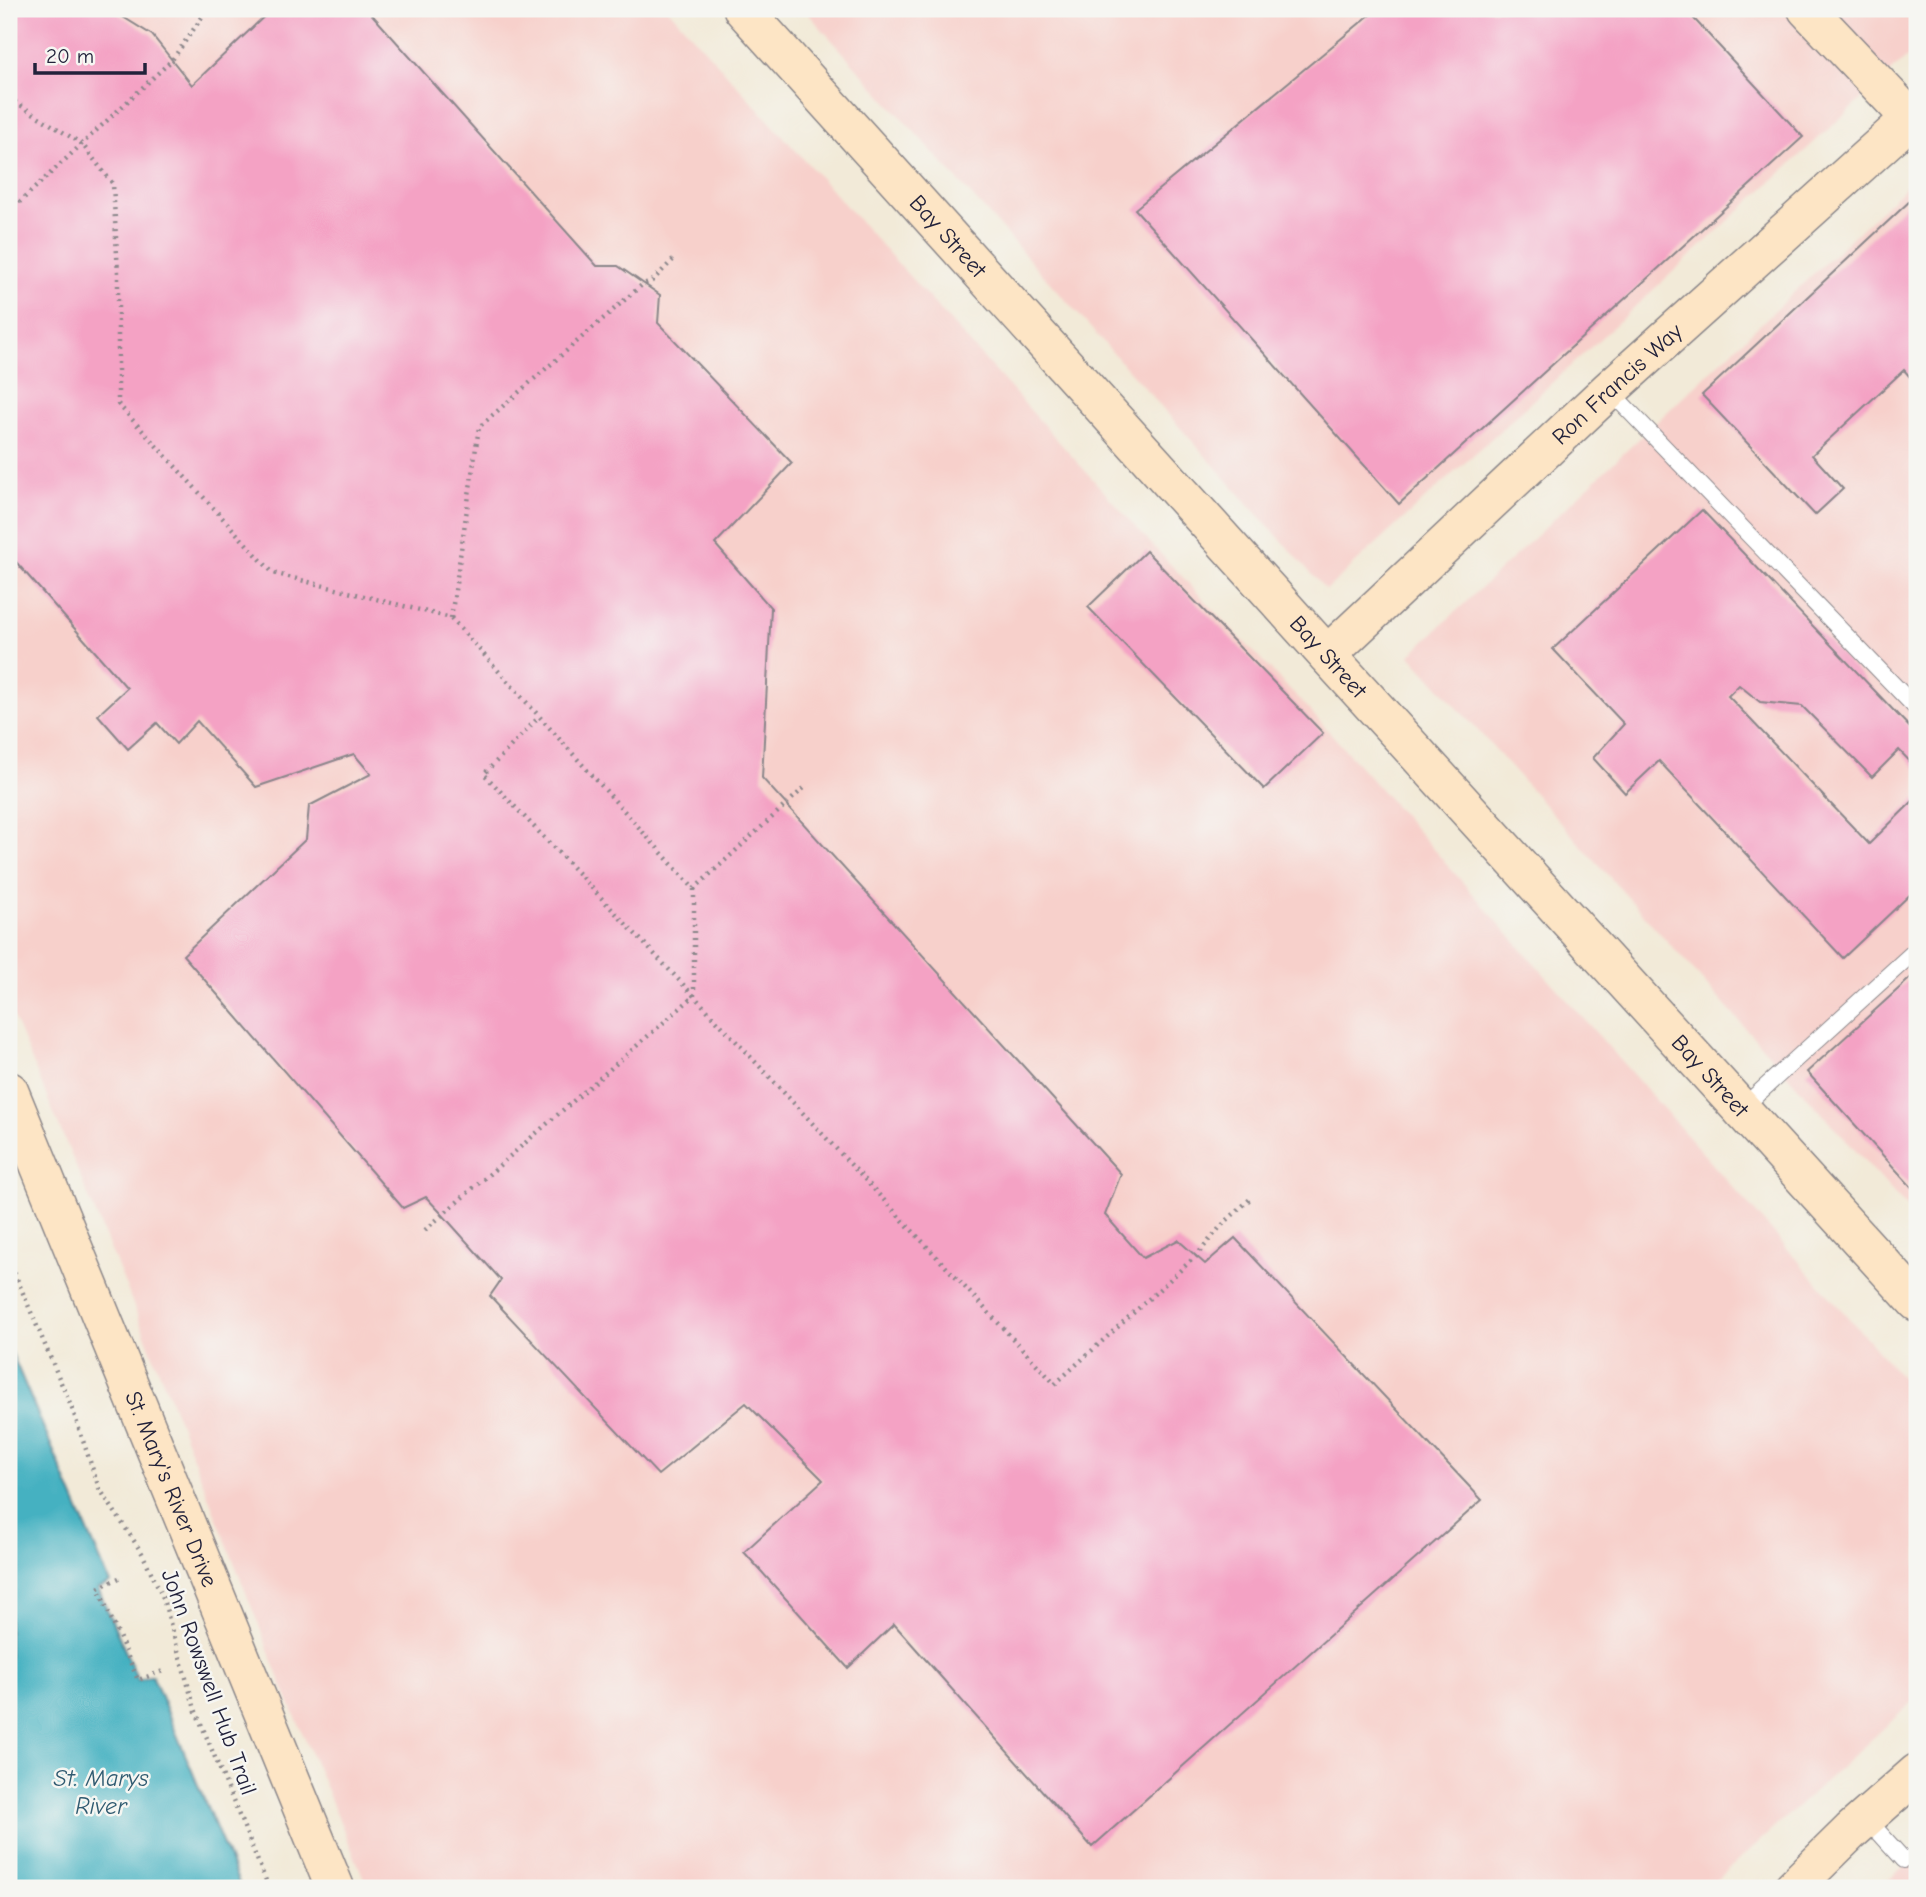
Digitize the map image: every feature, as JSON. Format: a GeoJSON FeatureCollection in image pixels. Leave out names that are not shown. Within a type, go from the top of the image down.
{"type":"FeatureCollection","features":[{"type":"Feature","properties":{"kind":"main road","name":"Bay Street"},"geometry":{"type":"LineString","coordinates":[[743,9],[1326,655],[1917,1302]]}},
{"type":"Feature","properties":{"kind":"main road"},"geometry":{"type":"LineString","coordinates":[[1807,9],[1915,119]]}},
{"type":"Feature","properties":{"kind":"main road","name":"Ron Francis Way"},"geometry":{"type":"LineString","coordinates":[[1326,655],[1609,390],[1915,119]]}},
{"type":"Feature","properties":{"kind":"main road","name":"St. Mary's River Drive"},"geometry":{"type":"LineString","coordinates":[[9,1091],[335,1888]]}},
{"type":"Feature","properties":{"kind":"main road"},"geometry":{"type":"LineString","coordinates":[[1793,1888],[1917,1773]]}},
{"type":"Feature","properties":{"kind":"lane"},"geometry":{"type":"LineString","coordinates":[[1609,390],[1917,709]]}},
{"type":"Feature","properties":{"kind":"lane"},"geometry":{"type":"LineString","coordinates":[[1741,1109],[1917,949]]}},
{"type":"Feature","properties":{"kind":"lane"},"geometry":{"type":"LineString","coordinates":[[1866,1818],[1904,1860]]}},
{"type":"Feature","properties":{"kind":"path"},"geometry":{"type":"LineString","coordinates":[[9,212],[172,60],[205,13]]}},
{"type":"Feature","properties":{"kind":"path"},"geometry":{"type":"LineString","coordinates":[[9,98],[82,144],[113,184],[118,273],[118,404],[273,573],[451,618],[694,889],[694,996],[425,1230]]}},
{"type":"Feature","properties":{"kind":"path"},"geometry":{"type":"LineString","coordinates":[[451,618],[479,427],[643,284],[652,281],[673,260]]}},
{"type":"Feature","properties":{"kind":"path"},"geometry":{"type":"LineString","coordinates":[[539,717],[484,774],[1055,1384],[1196,1256],[1250,1199]]}},
{"type":"Feature","properties":{"kind":"path"},"geometry":{"type":"LineString","coordinates":[[694,889],[804,788]]}},
{"type":"Feature","properties":{"kind":"path","name":"John Rowswell Hub Trail"},"geometry":{"type":"LineString","coordinates":[[9,1260],[73,1411],[99,1488],[142,1553],[162,1595],[195,1709],[269,1888]]}},
{"type":"Feature","properties":{"kind":"path"},"geometry":{"type":"LineString","coordinates":[[119,1578],[98,1588],[138,1680],[163,1671]]}},
{"type":"Feature","properties":{"kind":"shaded area"},"geometry":{"type":"Polygon","coordinates":[[[9,9],[668,9],[1153,546],[1326,728],[1917,1395],[1917,1698],[1708,1888],[368,1888],[283,1687],[127,1289],[9,1006],[9,9]]]}},
{"type":"Feature","properties":{"kind":"shaded area"},"geometry":{"type":"Polygon","coordinates":[[[804,9],[1917,9],[1917,48],[1326,590],[804,9]]]}},
{"type":"Feature","properties":{"kind":"shaded area"},"geometry":{"type":"Polygon","coordinates":[[[1917,176],[1917,1219],[1410,655],[1917,176]]]}},
{"type":"Feature","properties":{"kind":"shaded area"},"geometry":{"type":"Polygon","coordinates":[[[1917,1854],[1917,1888],[1880,1888],[1917,1854]]]}},
{"type":"Feature","properties":{"kind":"water","name":"St. Marys River"},"geometry":{"type":"Polygon","coordinates":[[[9,1347],[110,1583],[98,1589],[138,1680],[152,1675],[241,1888],[9,1888],[9,1347]]]}},
{"type":"Feature","properties":{"kind":"building"},"geometry":{"type":"Polygon","coordinates":[[[9,9],[110,9],[152,35],[192,85],[272,9],[367,9],[597,266],[618,266],[660,295],[658,323],[792,463],[715,544],[771,608],[762,778],[1121,1174],[1105,1215],[1143,1258],[1178,1240],[1205,1264],[1235,1238],[1482,1500],[1092,1847],[894,1624],[848,1668],[744,1552],[823,1480],[746,1403],[658,1475],[490,1296],[501,1280],[442,1214],[426,1197],[403,1208],[183,955],[306,839],[309,806],[371,774],[354,754],[256,787],[197,721],[176,744],[157,723],[128,749],[98,715],[127,688],[9,554],[9,9]]]}},
{"type":"Feature","properties":{"kind":"building"},"geometry":{"type":"Polygon","coordinates":[[[1377,9],[1685,9],[1803,137],[1399,504],[1135,209],[1377,9]]]}},
{"type":"Feature","properties":{"kind":"building"},"geometry":{"type":"Polygon","coordinates":[[[1911,200],[1917,206],[1917,385],[1904,370],[1812,455],[1843,489],[1815,515],[1702,395],[1911,200]]]}},
{"type":"Feature","properties":{"kind":"building"},"geometry":{"type":"Polygon","coordinates":[[[1702,510],[1917,735],[1917,769],[1899,750],[1872,777],[1802,706],[1760,702],[1739,685],[1728,696],[1869,844],[1917,797],[1917,888],[1843,958],[1659,761],[1625,793],[1593,758],[1624,724],[1553,649],[1702,510]]]}},
{"type":"Feature","properties":{"kind":"building"},"geometry":{"type":"Polygon","coordinates":[[[1146,551],[1323,733],[1264,789],[1088,607],[1146,551]]]}},
{"type":"Feature","properties":{"kind":"building"},"geometry":{"type":"Polygon","coordinates":[[[1917,972],[1917,1193],[1807,1072],[1917,972]]]}}]}
